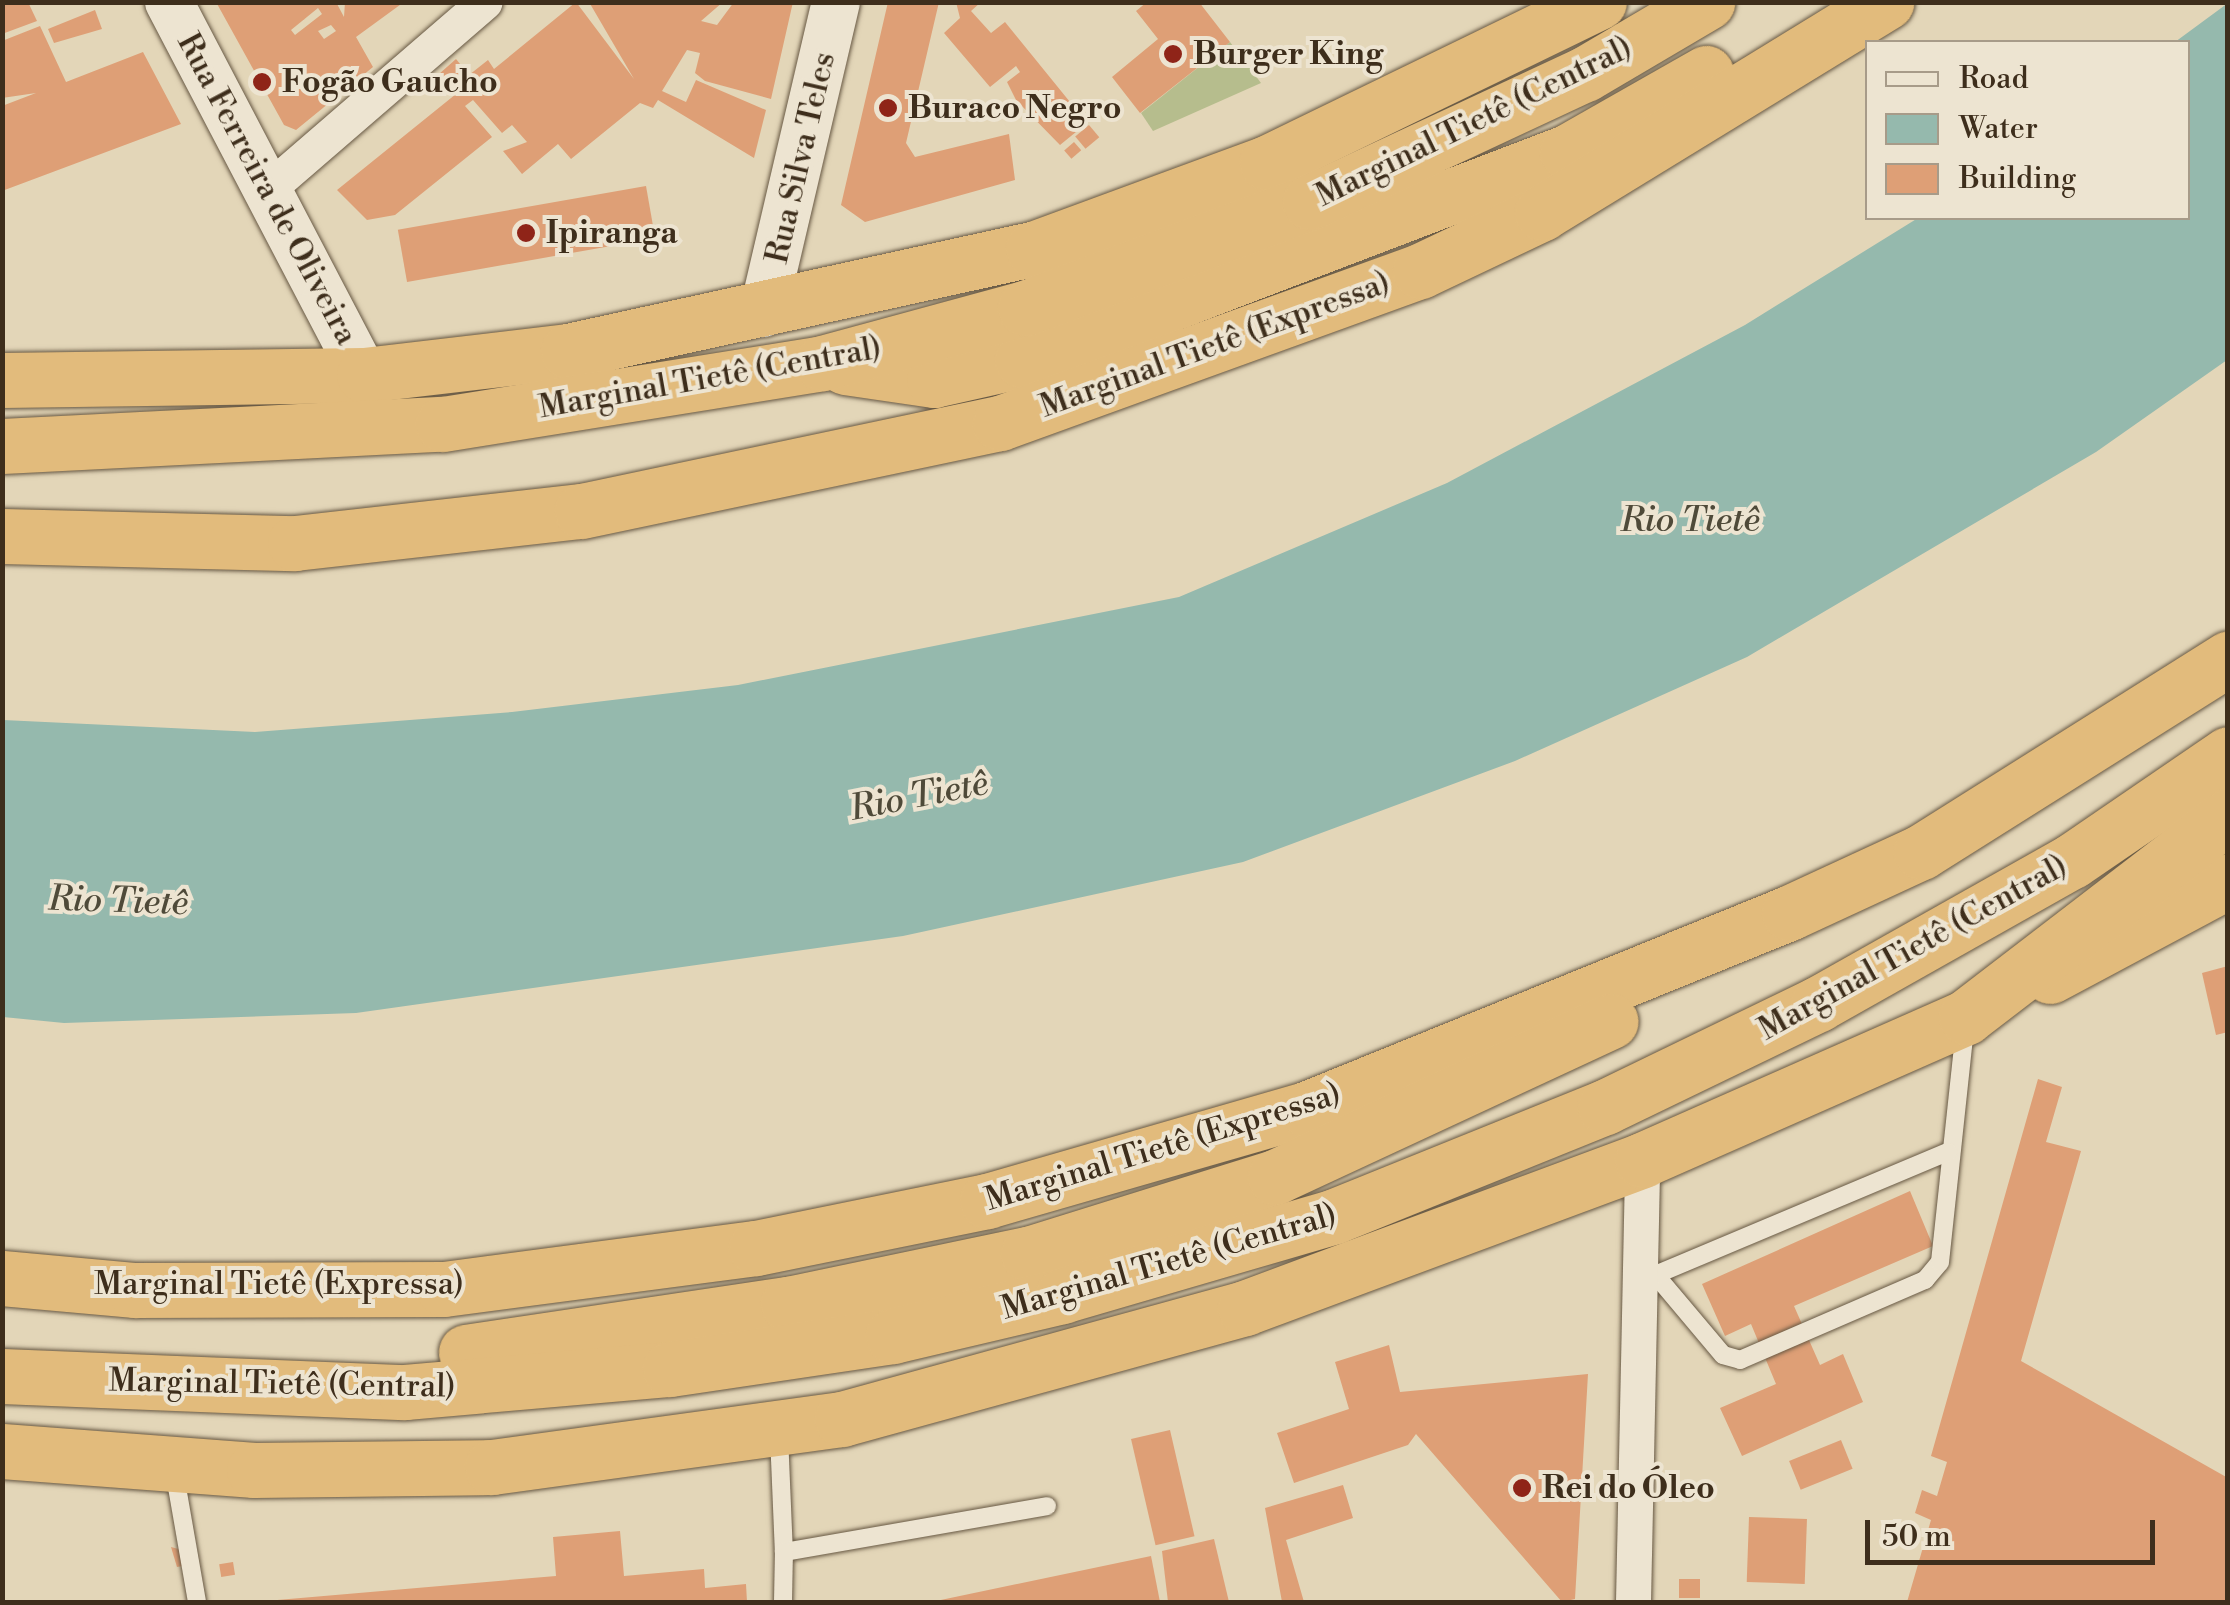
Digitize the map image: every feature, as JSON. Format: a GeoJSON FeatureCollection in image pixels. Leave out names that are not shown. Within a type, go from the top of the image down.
{"type":"FeatureCollection","features":[{"type":"Feature","properties":{"kind":"highway"},"geometry":{"type":"LineString","coordinates":[[2,380],[364,375],[568,351],[763,312],[1032,249],[1250,169],[1599,2]]}},
{"type":"Feature","properties":{"kind":"highway","name":"Marginal Tietê (Central)"},"geometry":{"type":"LineString","coordinates":[[2,446],[442,424],[822,363],[1025,308],[1310,202],[1585,74],[1707,2]]}},
{"type":"Feature","properties":{"kind":"highway"},"geometry":{"type":"LineString","coordinates":[[822,363],[934,380],[1022,360],[1292,264],[1568,152],[1831,2]]}},
{"type":"Feature","properties":{"kind":"highway","name":"Marginal Tietê (Expressa)"},"geometry":{"type":"LineString","coordinates":[[2,536],[295,543],[562,513],[1000,422],[1420,270],[1542,213],[1886,2]]}},
{"type":"Feature","properties":{"kind":"highway","name":"Marginal Tietê (Expressa)"},"geometry":{"type":"LineString","coordinates":[[2,1278],[135,1290],[444,1288],[756,1248],[948,1209],[1306,1110],[1790,912],[1921,852],[2228,659]]}},
{"type":"Feature","properties":{"kind":"highway","name":"Marginal Tietê (Central)"},"geometry":{"type":"LineString","coordinates":[[2,1376],[216,1389],[405,1392],[670,1369],[892,1336],[1335,1216],[1604,1108],[1818,1004],[2072,861],[2228,754]]}},
{"type":"Feature","properties":{"kind":"highway"},"geometry":{"type":"LineString","coordinates":[[1966,1017],[2228,816]]}},
{"type":"Feature","properties":{"kind":"highway"},"geometry":{"type":"LineString","coordinates":[[2,1451],[174,1464],[492,1467],[779,1428],[1245,1308],[1642,1160],[1966,1017],[2228,880]]}},
{"type":"Feature","properties":{"kind":"highway"},"geometry":{"type":"LineString","coordinates":[[216,1389],[788,1304],[1028,1254],[1275,1177],[1442,1104],[1646,1004],[1790,912]]}},
{"type":"Feature","properties":{"kind":"street","name":"Rua Ferreira de Oliveira"},"geometry":{"type":"LineString","coordinates":[[169,2],[364,375]]}},
{"type":"Feature","properties":{"kind":"street"},"geometry":{"type":"LineString","coordinates":[[268,189],[485,2]]}},
{"type":"Feature","properties":{"kind":"street","name":"Rua Silva Teles"},"geometry":{"type":"LineString","coordinates":[[763,312],[836,2]]}},
{"type":"Feature","properties":{"kind":"street"},"geometry":{"type":"LineString","coordinates":[[1633,1602],[1648,1266],[1642,1160]]}},
{"type":"Feature","properties":{"kind":"lane"},"geometry":{"type":"LineString","coordinates":[[1948,1152],[1648,1266],[1723,1355],[1756,1358],[1932,1274],[1966,1017]]}},
{"type":"Feature","properties":{"kind":"lane"},"geometry":{"type":"LineString","coordinates":[[779,1428],[784,1602]]}},
{"type":"Feature","properties":{"kind":"lane"},"geometry":{"type":"LineString","coordinates":[[174,1464],[197,1602]]}},
{"type":"Feature","properties":{"kind":"lane"},"geometry":{"type":"LineString","coordinates":[[784,1552],[1047,1506]]}},
{"type":"Feature","properties":{"kind":"green space"},"geometry":{"type":"Polygon","coordinates":[[[1230,42],[1261,83],[1153,131],[1141,113],[1230,42]]]}},
{"type":"Feature","properties":{"kind":"water","name":"Rio Tietê"},"geometry":{"type":"Polygon","coordinates":[[[2228,3],[2227,360],[2096,452],[1747,657],[1515,761],[1243,862],[903,936],[356,1013],[64,1023],[3,1017],[3,720],[255,732],[512,712],[738,685],[1179,597],[1447,483],[1745,325],[1915,220],[2190,220],[2190,40],[2178,40],[2228,3]]]}},
{"type":"Feature","properties":{"kind":"building"},"geometry":{"type":"Polygon","coordinates":[[[2,2],[28,2],[37,21],[2,34],[2,2]]]}},
{"type":"Feature","properties":{"kind":"building"},"geometry":{"type":"Polygon","coordinates":[[[216,2],[336,2],[344,17],[345,2],[404,2],[356,37],[373,67],[296,130],[284,125],[216,2]],[[318,8],[291,30],[295,35],[322,14],[318,8]],[[331,25],[318,31],[324,39],[336,31],[331,25]]]}},
{"type":"Feature","properties":{"kind":"building"},"geometry":{"type":"Polygon","coordinates":[[[576,2],[634,79],[589,2],[723,2],[701,21],[717,25],[734,2],[793,2],[771,99],[705,81],[695,73],[700,53],[687,50],[662,91],[686,102],[696,80],[766,110],[754,158],[658,100],[653,108],[640,103],[571,159],[558,144],[522,174],[503,151],[527,142],[512,125],[502,133],[473,100],[465,106],[492,137],[395,215],[367,220],[337,190],[456,94],[439,74],[456,59],[469,75],[488,60],[494,69],[576,2]]]}},
{"type":"Feature","properties":{"kind":"building","name":"Buraco Negro"},"geometry":{"type":"Polygon","coordinates":[[[888,2],[939,2],[906,143],[915,157],[1009,134],[1015,180],[865,222],[841,205],[888,2]]]}},
{"type":"Feature","properties":{"kind":"building"},"geometry":{"type":"Polygon","coordinates":[[[956,2],[981,2],[971,11],[991,33],[1005,22],[1087,123],[1060,145],[1016,100],[1007,82],[1020,72],[1016,66],[990,87],[944,33],[960,18],[956,2]]]}},
{"type":"Feature","properties":{"kind":"building"},"geometry":{"type":"Polygon","coordinates":[[[1147,2],[1199,2],[1230,42],[1140,113],[1112,77],[1158,39],[1136,11],[1147,2]]]}},
{"type":"Feature","properties":{"kind":"building"},"geometry":{"type":"Polygon","coordinates":[[[95,10],[102,29],[54,43],[48,29],[95,10]]]}},
{"type":"Feature","properties":{"kind":"building"},"geometry":{"type":"Polygon","coordinates":[[[40,26],[66,82],[143,52],[181,124],[2,191],[2,106],[36,93],[2,98],[2,41],[40,26]]]}},
{"type":"Feature","properties":{"kind":"building"},"geometry":{"type":"Polygon","coordinates":[[[1089,125],[1099,137],[1085,149],[1075,137],[1089,125]]]}},
{"type":"Feature","properties":{"kind":"building"},"geometry":{"type":"Polygon","coordinates":[[[1074,142],[1081,150],[1071,159],[1064,151],[1074,142]]]}},
{"type":"Feature","properties":{"kind":"building","name":"Ipiranga"},"geometry":{"type":"Polygon","coordinates":[[[646,186],[655,238],[407,282],[398,230],[646,186]]]}},
{"type":"Feature","properties":{"kind":"building"},"geometry":{"type":"Polygon","coordinates":[[[2228,966],[2228,1032],[2216,1035],[2202,973],[2228,966]]]}},
{"type":"Feature","properties":{"kind":"building"},"geometry":{"type":"Polygon","coordinates":[[[2038,1079],[2062,1087],[2046,1142],[2081,1151],[2021,1361],[2228,1478],[2228,1602],[1907,1602],[1931,1520],[1915,1513],[1922,1490],[1937,1496],[1947,1462],[1931,1456],[2038,1079]]]}},
{"type":"Feature","properties":{"kind":"building"},"geometry":{"type":"Polygon","coordinates":[[[1910,1191],[1933,1246],[1794,1306],[1820,1365],[1843,1354],[1863,1402],[1742,1456],[1720,1408],[1776,1384],[1751,1324],[1725,1336],[1702,1284],[1910,1191]]]}},
{"type":"Feature","properties":{"kind":"building","name":"Rei do Óleo"},"geometry":{"type":"Polygon","coordinates":[[[1389,1345],[1400,1392],[1588,1374],[1575,1599],[1562,1602],[1416,1434],[1408,1445],[1294,1483],[1277,1433],[1349,1409],[1335,1362],[1389,1345]]]}},
{"type":"Feature","properties":{"kind":"building"},"geometry":{"type":"Polygon","coordinates":[[[1170,1430],[1195,1536],[1156,1545],[1131,1439],[1170,1430]]]}},
{"type":"Feature","properties":{"kind":"building"},"geometry":{"type":"Polygon","coordinates":[[[1841,1440],[1853,1469],[1801,1490],[1789,1461],[1841,1440]]]}},
{"type":"Feature","properties":{"kind":"building"},"geometry":{"type":"Polygon","coordinates":[[[1343,1485],[1353,1518],[1286,1540],[1304,1602],[1282,1602],[1265,1508],[1343,1485]]]}},
{"type":"Feature","properties":{"kind":"building"},"geometry":{"type":"Polygon","coordinates":[[[1749,1517],[1807,1519],[1805,1584],[1747,1582],[1749,1517]]]}},
{"type":"Feature","properties":{"kind":"building"},"geometry":{"type":"Polygon","coordinates":[[[620,1531],[624,1576],[704,1569],[705,1588],[746,1584],[747,1602],[253,1602],[556,1576],[553,1537],[620,1531]]]}},
{"type":"Feature","properties":{"kind":"building"},"geometry":{"type":"Polygon","coordinates":[[[1214,1539],[1229,1602],[1168,1602],[1162,1551],[1214,1539]]]}},
{"type":"Feature","properties":{"kind":"building"},"geometry":{"type":"Polygon","coordinates":[[[171,1547],[186,1551],[188,1565],[177,1567],[171,1547]]]}},
{"type":"Feature","properties":{"kind":"building"},"geometry":{"type":"Polygon","coordinates":[[[1151,1556],[1160,1602],[936,1601],[1151,1556]]]}},
{"type":"Feature","properties":{"kind":"building"},"geometry":{"type":"Polygon","coordinates":[[[233,1562],[235,1575],[221,1577],[219,1564],[233,1562]]]}},
{"type":"Feature","properties":{"kind":"building"},"geometry":{"type":"Polygon","coordinates":[[[1679,1579],[1700,1579],[1700,1598],[1679,1598],[1679,1579]]]}},
{"type":"Feature","properties":{"kind":"place","name":"Burger King"},"geometry":{"type":"Point","coordinates":[1173,54]}},
{"type":"Feature","properties":{"kind":"place","name":"Fogão Gaucho"},"geometry":{"type":"Point","coordinates":[262,82]}},
{"type":"Feature","properties":{"kind":"place","name":"Buraco Negro"},"geometry":{"type":"Point","coordinates":[888,108]}},
{"type":"Feature","properties":{"kind":"place","name":"Ipiranga"},"geometry":{"type":"Point","coordinates":[526,233]}},
{"type":"Feature","properties":{"kind":"place","name":"Rei do Óleo"},"geometry":{"type":"Point","coordinates":[1522,1488]}}]}
